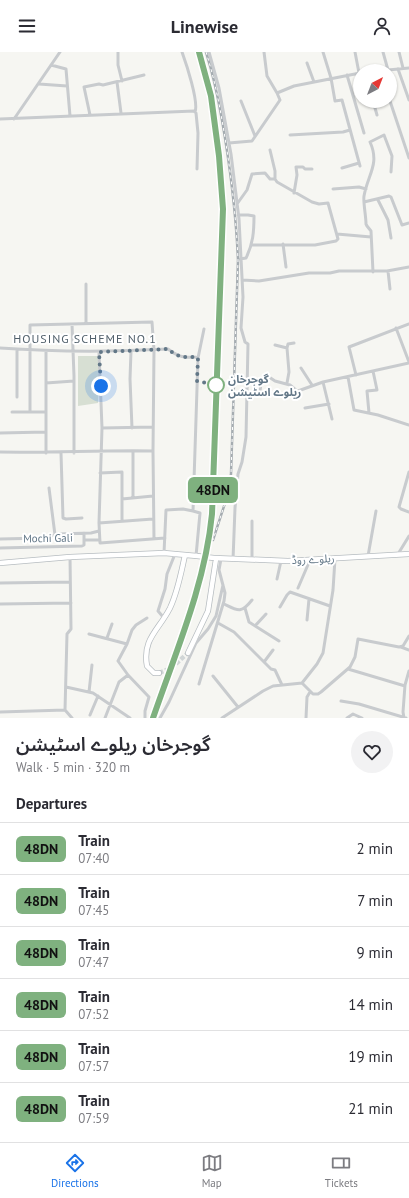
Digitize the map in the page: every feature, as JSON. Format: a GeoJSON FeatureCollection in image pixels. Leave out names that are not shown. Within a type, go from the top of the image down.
{"type":"FeatureCollection","features":[{"type":"Feature","properties":{"kind":"main road","name":"ریلوے روڈ"},"geometry":{"type":"LineString","coordinates":[[0,563],[70,557],[164,553],[233,560],[310,560],[409,554]]}},
{"type":"Feature","properties":{"kind":"main road"},"geometry":{"type":"LineString","coordinates":[[159,674],[154,673],[147,666],[145,653],[147,644],[170,608],[178,585],[185,555]]}},
{"type":"Feature","properties":{"kind":"main road"},"geometry":{"type":"LineString","coordinates":[[188,654],[208,611],[217,559]]}},
{"type":"Feature","properties":{"kind":"street"},"geometry":{"type":"LineString","coordinates":[[14,119],[60,52]]}},
{"type":"Feature","properties":{"kind":"street"},"geometry":{"type":"LineString","coordinates":[[118,52],[118,65],[122,81]]}},
{"type":"Feature","properties":{"kind":"street"},"geometry":{"type":"LineString","coordinates":[[182,52],[187,64],[196,101],[195,112],[198,133],[197,169]]}},
{"type":"Feature","properties":{"kind":"street"},"geometry":{"type":"LineString","coordinates":[[209,52],[219,88],[229,144],[238,215],[243,297],[241,328],[245,342],[248,344],[246,437],[242,462],[238,474],[233,560]]}},
{"type":"Feature","properties":{"kind":"street"},"geometry":{"type":"LineString","coordinates":[[229,144],[251,141],[280,100],[267,76],[264,52]]}},
{"type":"Feature","properties":{"kind":"street"},"geometry":{"type":"LineString","coordinates":[[323,52],[331,78],[335,101],[342,100],[360,165],[342,168]]}},
{"type":"Feature","properties":{"kind":"street"},"geometry":{"type":"LineString","coordinates":[[355,52],[358,64]]}},
{"type":"Feature","properties":{"kind":"street"},"geometry":{"type":"LineString","coordinates":[[383,52],[386,64]]}},
{"type":"Feature","properties":{"kind":"street"},"geometry":{"type":"LineString","coordinates":[[399,52],[403,68]]}},
{"type":"Feature","properties":{"kind":"street"},"geometry":{"type":"LineString","coordinates":[[307,63],[314,82]]}},
{"type":"Feature","properties":{"kind":"street"},"geometry":{"type":"LineString","coordinates":[[51,65],[66,69],[70,116]]}},
{"type":"Feature","properties":{"kind":"street"},"geometry":{"type":"LineString","coordinates":[[409,68],[398,69],[409,100]]}},
{"type":"Feature","properties":{"kind":"street"},"geometry":{"type":"LineString","coordinates":[[277,93],[294,86],[353,74]]}},
{"type":"Feature","properties":{"kind":"street"},"geometry":{"type":"LineString","coordinates":[[347,75],[359,122],[364,133]]}},
{"type":"Feature","properties":{"kind":"street"},"geometry":{"type":"LineString","coordinates":[[90,115],[84,87],[99,84],[104,85],[144,76]]}},
{"type":"Feature","properties":{"kind":"street"},"geometry":{"type":"LineString","coordinates":[[117,82],[121,113]]}},
{"type":"Feature","properties":{"kind":"street"},"geometry":{"type":"LineString","coordinates":[[38,84],[67,86]]}},
{"type":"Feature","properties":{"kind":"street"},"geometry":{"type":"LineString","coordinates":[[240,101],[255,136]]}},
{"type":"Feature","properties":{"kind":"street"},"geometry":{"type":"LineString","coordinates":[[375,108],[377,115]]}},
{"type":"Feature","properties":{"kind":"street"},"geometry":{"type":"LineString","coordinates":[[392,108],[409,158]]}},
{"type":"Feature","properties":{"kind":"street"},"geometry":{"type":"LineString","coordinates":[[0,118],[14,119],[121,113],[195,112]]}},
{"type":"Feature","properties":{"kind":"street"},"geometry":{"type":"LineString","coordinates":[[290,135],[343,132],[350,130]]}},
{"type":"Feature","properties":{"kind":"street"},"geometry":{"type":"LineString","coordinates":[[373,272],[372,237],[371,230],[366,226],[364,196],[374,158],[374,151],[370,142],[384,135],[392,156],[391,172]]}},
{"type":"Feature","properties":{"kind":"street"},"geometry":{"type":"LineString","coordinates":[[270,150],[276,171],[275,179]]}},
{"type":"Feature","properties":{"kind":"street"},"geometry":{"type":"LineString","coordinates":[[294,193],[297,182],[296,167],[312,169]]}},
{"type":"Feature","properties":{"kind":"street"},"geometry":{"type":"LineString","coordinates":[[237,204],[247,190],[252,174],[265,173],[270,179],[275,179],[280,185],[294,193],[316,203],[328,203],[338,240],[314,245],[252,244]]}},
{"type":"Feature","properties":{"kind":"street"},"geometry":{"type":"LineString","coordinates":[[333,189],[359,187],[366,189]]}},
{"type":"Feature","properties":{"kind":"street"},"geometry":{"type":"LineString","coordinates":[[364,202],[378,200],[389,196],[391,197],[402,225],[409,223]]}},
{"type":"Feature","properties":{"kind":"street"},"geometry":{"type":"LineString","coordinates":[[378,200],[388,220],[391,238]]}},
{"type":"Feature","properties":{"kind":"street"},"geometry":{"type":"LineString","coordinates":[[238,215],[254,216],[254,238],[246,258],[240,259]]}},
{"type":"Feature","properties":{"kind":"street"},"geometry":{"type":"LineString","coordinates":[[337,234],[372,237]]}},
{"type":"Feature","properties":{"kind":"street"},"geometry":{"type":"LineString","coordinates":[[282,244],[286,267]]}},
{"type":"Feature","properties":{"kind":"street"},"geometry":{"type":"LineString","coordinates":[[242,280],[259,281],[309,273],[330,273],[339,270],[373,272],[409,267]]}},
{"type":"Feature","properties":{"kind":"street"},"geometry":{"type":"LineString","coordinates":[[388,271],[390,289]]}},
{"type":"Feature","properties":{"kind":"street"},"geometry":{"type":"LineString","coordinates":[[86,284],[86,324]]}},
{"type":"Feature","properties":{"kind":"street"},"geometry":{"type":"LineString","coordinates":[[30,412],[30,325],[152,322],[154,350],[154,539]]}},
{"type":"Feature","properties":{"kind":"street"},"geometry":{"type":"LineString","coordinates":[[72,324],[74,453]]}},
{"type":"Feature","properties":{"kind":"street"},"geometry":{"type":"LineString","coordinates":[[356,375],[349,347],[409,324]]}},
{"type":"Feature","properties":{"kind":"street"},"geometry":{"type":"LineString","coordinates":[[246,393],[260,392],[284,396],[323,382],[409,362],[396,328]]}},
{"type":"Feature","properties":{"kind":"street"},"geometry":{"type":"LineString","coordinates":[[193,511],[198,358],[204,329]]}},
{"type":"Feature","properties":{"kind":"street"},"geometry":{"type":"LineString","coordinates":[[287,383],[289,372],[286,348],[288,344],[294,343]]}},
{"type":"Feature","properties":{"kind":"street"},"geometry":{"type":"LineString","coordinates":[[275,345],[286,348]]}},
{"type":"Feature","properties":{"kind":"street"},"geometry":{"type":"LineString","coordinates":[[0,348],[73,352],[168,349],[185,358],[198,358]]}},
{"type":"Feature","properties":{"kind":"street"},"geometry":{"type":"LineString","coordinates":[[17,349],[17,397]]}},
{"type":"Feature","properties":{"kind":"street"},"geometry":{"type":"LineString","coordinates":[[46,351],[46,453]]}},
{"type":"Feature","properties":{"kind":"street"},"geometry":{"type":"LineString","coordinates":[[131,351],[130,379],[132,428]]}},
{"type":"Feature","properties":{"kind":"street"},"geometry":{"type":"LineString","coordinates":[[99,352],[102,428],[99,523],[100,540]]}},
{"type":"Feature","properties":{"kind":"street"},"geometry":{"type":"LineString","coordinates":[[302,368],[312,385]]}},
{"type":"Feature","properties":{"kind":"street"},"geometry":{"type":"LineString","coordinates":[[369,413],[367,391],[377,390],[373,371]]}},
{"type":"Feature","properties":{"kind":"street"},"geometry":{"type":"LineString","coordinates":[[260,392],[260,382],[266,375],[275,381],[291,385],[296,391]]}},
{"type":"Feature","properties":{"kind":"street"},"geometry":{"type":"LineString","coordinates":[[348,377],[352,409],[409,425]]}},
{"type":"Feature","properties":{"kind":"street"},"geometry":{"type":"LineString","coordinates":[[46,383],[74,381]]}},
{"type":"Feature","properties":{"kind":"street"},"geometry":{"type":"LineString","coordinates":[[323,382],[332,419]]}},
{"type":"Feature","properties":{"kind":"street"},"geometry":{"type":"LineString","coordinates":[[305,408],[328,404]]}},
{"type":"Feature","properties":{"kind":"street"},"geometry":{"type":"LineString","coordinates":[[12,412],[46,412]]}},
{"type":"Feature","properties":{"kind":"street"},"geometry":{"type":"LineString","coordinates":[[102,428],[153,427]]}},
{"type":"Feature","properties":{"kind":"street"},"geometry":{"type":"LineString","coordinates":[[0,434],[46,432]]}},
{"type":"Feature","properties":{"kind":"street"},"geometry":{"type":"LineString","coordinates":[[0,452],[74,453],[102,451],[153,451]]}},
{"type":"Feature","properties":{"kind":"street"},"geometry":{"type":"LineString","coordinates":[[132,498],[133,451]]}},
{"type":"Feature","properties":{"kind":"street"},"geometry":{"type":"LineString","coordinates":[[61,453],[63,518],[82,518]]}},
{"type":"Feature","properties":{"kind":"street"},"geometry":{"type":"LineString","coordinates":[[122,472],[122,521]]}},
{"type":"Feature","properties":{"kind":"street"},"geometry":{"type":"LineString","coordinates":[[100,473],[132,472]]}},
{"type":"Feature","properties":{"kind":"street"},"geometry":{"type":"LineString","coordinates":[[409,472],[399,507],[401,510],[409,512]]}},
{"type":"Feature","properties":{"kind":"street"},"geometry":{"type":"LineString","coordinates":[[49,488],[55,535]]}},
{"type":"Feature","properties":{"kind":"street"},"geometry":{"type":"LineString","coordinates":[[122,499],[153,496]]}},
{"type":"Feature","properties":{"kind":"street"},"geometry":{"type":"LineString","coordinates":[[164,553],[166,510],[183,509],[200,513],[197,556]]}},
{"type":"Feature","properties":{"kind":"street"},"geometry":{"type":"LineString","coordinates":[[368,556],[376,511]]}},
{"type":"Feature","properties":{"kind":"street"},"geometry":{"type":"LineString","coordinates":[[99,523],[153,519]]}},
{"type":"Feature","properties":{"kind":"street"},"geometry":{"type":"LineString","coordinates":[[252,521],[252,560]]}},
{"type":"Feature","properties":{"kind":"street"},"geometry":{"type":"LineString","coordinates":[[0,539],[44,538],[55,535],[92,533],[100,530]]}},
{"type":"Feature","properties":{"kind":"street","name":"Mochi Gali"},"geometry":{"type":"LineString","coordinates":[[0,548],[82,546],[85,540],[84,533]]}},
{"type":"Feature","properties":{"kind":"street"},"geometry":{"type":"LineString","coordinates":[[398,554],[409,536]]}},
{"type":"Feature","properties":{"kind":"street"},"geometry":{"type":"LineString","coordinates":[[85,540],[100,540],[100,543],[102,543],[165,538]]}},
{"type":"Feature","properties":{"kind":"street"},"geometry":{"type":"LineString","coordinates":[[164,618],[158,611],[165,589],[167,574],[175,554]]}},
{"type":"Feature","properties":{"kind":"street"},"geometry":{"type":"LineString","coordinates":[[70,557],[71,629],[67,634],[65,710],[72,718]]}},
{"type":"Feature","properties":{"kind":"street"},"geometry":{"type":"LineString","coordinates":[[222,718],[227,717],[238,707],[273,686],[302,683],[317,664],[323,653],[335,558]]}},
{"type":"Feature","properties":{"kind":"street"},"geometry":{"type":"LineString","coordinates":[[199,684],[224,604],[225,593],[217,559]]}},
{"type":"Feature","properties":{"kind":"street"},"geometry":{"type":"LineString","coordinates":[[277,579],[281,560]]}},
{"type":"Feature","properties":{"kind":"street"},"geometry":{"type":"LineString","coordinates":[[298,588],[310,560]]}},
{"type":"Feature","properties":{"kind":"street"},"geometry":{"type":"LineString","coordinates":[[0,583],[70,582]]}},
{"type":"Feature","properties":{"kind":"street"},"geometry":{"type":"LineString","coordinates":[[160,718],[196,643],[208,629],[216,616],[223,585]]}},
{"type":"Feature","properties":{"kind":"street"},"geometry":{"type":"LineString","coordinates":[[280,607],[289,592],[330,606]]}},
{"type":"Feature","properties":{"kind":"street"},"geometry":{"type":"LineString","coordinates":[[307,620],[309,599]]}},
{"type":"Feature","properties":{"kind":"street"},"geometry":{"type":"LineString","coordinates":[[224,604],[235,610],[240,610],[245,608],[252,600]]}},
{"type":"Feature","properties":{"kind":"street"},"geometry":{"type":"LineString","coordinates":[[0,604],[70,603]]}},
{"type":"Feature","properties":{"kind":"street"},"geometry":{"type":"LineString","coordinates":[[245,608],[248,622],[278,641]]}},
{"type":"Feature","properties":{"kind":"street"},"geometry":{"type":"LineString","coordinates":[[255,626],[266,614]]}},
{"type":"Feature","properties":{"kind":"street"},"geometry":{"type":"LineString","coordinates":[[145,718],[145,711],[149,697],[118,662],[132,630],[136,625],[147,618]]}},
{"type":"Feature","properties":{"kind":"street"},"geometry":{"type":"LineString","coordinates":[[218,623],[234,632],[271,669],[275,670],[282,685]]}},
{"type":"Feature","properties":{"kind":"street"},"geometry":{"type":"LineString","coordinates":[[107,638],[112,624]]}},
{"type":"Feature","properties":{"kind":"street"},"geometry":{"type":"LineString","coordinates":[[89,634],[127,644]]}},
{"type":"Feature","properties":{"kind":"street"},"geometry":{"type":"LineString","coordinates":[[401,647],[409,636]]}},
{"type":"Feature","properties":{"kind":"street"},"geometry":{"type":"LineString","coordinates":[[302,683],[310,692],[314,694],[319,693],[348,669],[355,657],[358,639],[401,647],[409,650]]}},
{"type":"Feature","properties":{"kind":"street"},"geometry":{"type":"LineString","coordinates":[[264,662],[272,650]]}},
{"type":"Feature","properties":{"kind":"street"},"geometry":{"type":"LineString","coordinates":[[89,692],[92,665]]}},
{"type":"Feature","properties":{"kind":"street"},"geometry":{"type":"LineString","coordinates":[[348,669],[405,686]]}},
{"type":"Feature","properties":{"kind":"street"},"geometry":{"type":"LineString","coordinates":[[340,701],[359,704],[404,718],[404,694],[409,671]]}},
{"type":"Feature","properties":{"kind":"street"},"geometry":{"type":"LineString","coordinates":[[105,718],[119,682],[128,675]]}},
{"type":"Feature","properties":{"kind":"street"},"geometry":{"type":"LineString","coordinates":[[213,676],[238,707]]}},
{"type":"Feature","properties":{"kind":"street"},"geometry":{"type":"LineString","coordinates":[[66,687],[89,692],[98,696],[129,718]]}},
{"type":"Feature","properties":{"kind":"street"},"geometry":{"type":"LineString","coordinates":[[306,718],[307,697],[310,692]]}},
{"type":"Feature","properties":{"kind":"street"},"geometry":{"type":"LineString","coordinates":[[404,694],[409,696]]}},
{"type":"Feature","properties":{"kind":"street"},"geometry":{"type":"LineString","coordinates":[[90,715],[98,696]]}},
{"type":"Feature","properties":{"kind":"street"},"geometry":{"type":"LineString","coordinates":[[0,712],[65,710]]}},
{"type":"Feature","properties":{"kind":"street"},"geometry":{"type":"LineString","coordinates":[[347,718],[353,714],[362,718]]}},
{"type":"Feature","properties":{"kind":"shaded area"},"geometry":{"type":"Polygon","coordinates":[[[78,356],[100,356],[98,403],[78,406],[78,356]]]}},
{"type":"Feature","properties":{"kind":"tunnel"},"geometry":{"type":"LineString","coordinates":[[159,673],[171,668],[188,653]]}},
{"type":"Feature","properties":{"kind":"railway"},"geometry":{"type":"LineString","coordinates":[[153,718],[180,643],[196,592],[203,566],[212,514],[223,209],[219,156],[211,96],[199,52]]}},
{"type":"Feature","properties":{"kind":"railway"},"geometry":{"type":"LineString","coordinates":[[206,52],[217,94],[228,155],[238,260],[231,474],[227,497],[213,540]]}},
{"type":"Feature","properties":{"kind":"train","name":"48DN"},"geometry":{"type":"LineString","coordinates":[[153,718],[201,577],[210,534],[212,514],[223,209],[219,156],[211,96],[199,52]]}},
{"type":"Feature","properties":{"kind":"place","name":"گوجرخان ریلوے اسٹیشن"},"geometry":{"type":"Point","coordinates":[216,385]}},
{"type":"Feature","properties":{"kind":"district","name":"HOUSING SCHEME NO.1"},"geometry":{"type":"Point","coordinates":[85,338]}},
{"type":"Feature","properties":{"kind":"route"},"geometry":{"type":"LineString","coordinates":[[101,386],[99,352],[168,349],[185,358],[198,358],[197,381],[216,385]]}}]}
